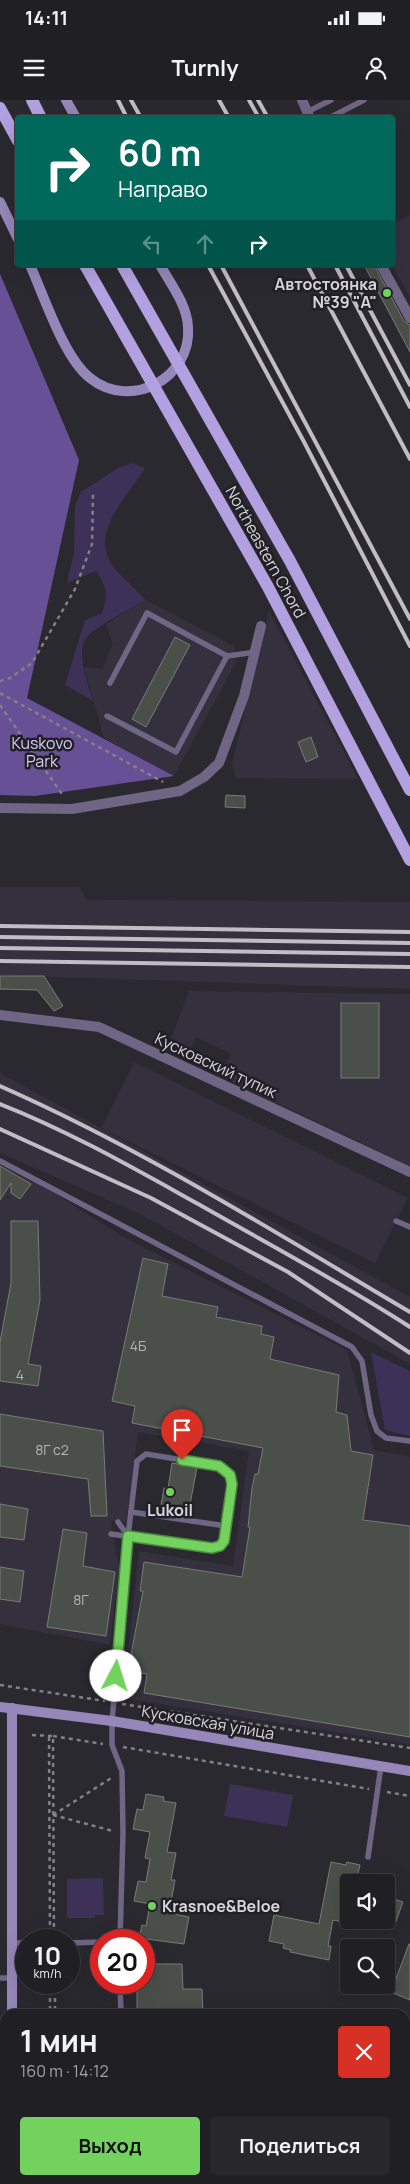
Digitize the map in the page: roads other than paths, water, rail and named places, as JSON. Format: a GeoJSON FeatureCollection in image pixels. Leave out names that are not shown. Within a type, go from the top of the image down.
{"type":"FeatureCollection","features":[{"type":"Feature","properties":{"kind":"main road"},"geometry":{"type":"LineString","coordinates":[[32,100],[40,115]]}},
{"type":"Feature","properties":{"kind":"main road"},"geometry":{"type":"LineString","coordinates":[[0,108],[15,136]]}},
{"type":"Feature","properties":{"kind":"main road","name":"Northeastern Chord"},"geometry":{"type":"LineString","coordinates":[[86,267],[268,587],[350,740],[410,860]]}},
{"type":"Feature","properties":{"kind":"main road","name":"Northeastern Chord"},"geometry":{"type":"LineString","coordinates":[[123,267],[290,561],[410,790]]}},
{"type":"Feature","properties":{"kind":"street"},"geometry":{"type":"LineString","coordinates":[[66,100],[74,115]]}},
{"type":"Feature","properties":{"kind":"street"},"geometry":{"type":"LineString","coordinates":[[302,100],[309,115]]}},
{"type":"Feature","properties":{"kind":"street"},"geometry":{"type":"LineString","coordinates":[[0,202],[15,233]]}},
{"type":"Feature","properties":{"kind":"street"},"geometry":{"type":"LineString","coordinates":[[31,267],[62,336],[81,370],[89,378],[105,387],[134,392],[153,386],[166,378],[175,370],[186,349],[188,331],[186,314],[161,267]]}},
{"type":"Feature","properties":{"kind":"street"},"geometry":{"type":"LineString","coordinates":[[382,267],[410,318]]}},
{"type":"Feature","properties":{"kind":"street"},"geometry":{"type":"LineString","coordinates":[[0,808],[72,808],[180,791],[204,777],[218,763],[244,696],[261,626]]}},
{"type":"Feature","properties":{"kind":"street","name":"Кусковский тупик"},"geometry":{"type":"LineString","coordinates":[[0,1015],[99,1027],[410,1172]]}},
{"type":"Feature","properties":{"kind":"street","name":"Кусковская улица"},"geometry":{"type":"LineString","coordinates":[[0,1707],[112,1721],[410,1771]]}},
{"type":"Feature","properties":{"kind":"street"},"geometry":{"type":"LineString","coordinates":[[12,1708],[12,2009]]}},
{"type":"Feature","properties":{"kind":"lane"},"geometry":{"type":"LineString","coordinates":[[309,115],[331,100]]}},
{"type":"Feature","properties":{"kind":"lane"},"geometry":{"type":"LineString","coordinates":[[337,115],[364,100]]}},
{"type":"Feature","properties":{"kind":"lane"},"geometry":{"type":"LineString","coordinates":[[110,683],[147,613],[227,656],[256,652]]}},
{"type":"Feature","properties":{"kind":"lane"},"geometry":{"type":"LineString","coordinates":[[107,716],[176,752],[227,656]]}},
{"type":"Feature","properties":{"kind":"lane"},"geometry":{"type":"LineString","coordinates":[[0,1160],[352,1347],[362,1361],[371,1415],[377,1431],[386,1438],[410,1442]]}},
{"type":"Feature","properties":{"kind":"lane"},"geometry":{"type":"LineString","coordinates":[[396,1221],[410,1227]]}},
{"type":"Feature","properties":{"kind":"lane"},"geometry":{"type":"LineString","coordinates":[[111,1534],[128,1536],[212,1548],[222,1544],[232,1484],[227,1470],[219,1466],[146,1454],[137,1461],[128,1536],[112,1721],[112,1746],[122,1771],[123,1833],[120,1929]]}},
{"type":"Feature","properties":{"kind":"lane"},"geometry":{"type":"LineString","coordinates":[[131,1512],[226,1526]]}},
{"type":"Feature","properties":{"kind":"lane"},"geometry":{"type":"LineString","coordinates":[[118,1522],[128,1536]]}},
{"type":"Feature","properties":{"kind":"lane"},"geometry":{"type":"LineString","coordinates":[[368,1857],[381,1766]]}},
{"type":"Feature","properties":{"kind":"lane"},"geometry":{"type":"LineString","coordinates":[[0,1978],[12,1978]]}},
{"type":"Feature","properties":{"kind":"lane"},"geometry":{"type":"LineString","coordinates":[[120,1994],[121,2009]]}},
{"type":"Feature","properties":{"kind":"railway"},"geometry":{"type":"LineString","coordinates":[[118,100],[126,115]]}},
{"type":"Feature","properties":{"kind":"railway"},"geometry":{"type":"LineString","coordinates":[[131,100],[139,115]]}},
{"type":"Feature","properties":{"kind":"railway"},"geometry":{"type":"LineString","coordinates":[[219,100],[227,115]]}},
{"type":"Feature","properties":{"kind":"railway"},"geometry":{"type":"LineString","coordinates":[[249,100],[257,115]]}},
{"type":"Feature","properties":{"kind":"railway"},"geometry":{"type":"LineString","coordinates":[[258,100],[266,115]]}},
{"type":"Feature","properties":{"kind":"railway"},"geometry":{"type":"LineString","coordinates":[[209,267],[303,440],[410,646]]}},
{"type":"Feature","properties":{"kind":"railway"},"geometry":{"type":"LineString","coordinates":[[222,267],[410,619]]}},
{"type":"Feature","properties":{"kind":"railway"},"geometry":{"type":"LineString","coordinates":[[308,267],[410,459]]}},
{"type":"Feature","properties":{"kind":"railway"},"geometry":{"type":"LineString","coordinates":[[336,267],[410,407]]}},
{"type":"Feature","properties":{"kind":"railway"},"geometry":{"type":"LineString","coordinates":[[347,267],[410,385]]}},
{"type":"Feature","properties":{"kind":"railway"},"geometry":{"type":"LineString","coordinates":[[0,926],[410,932]]}},
{"type":"Feature","properties":{"kind":"railway"},"geometry":{"type":"LineString","coordinates":[[0,937],[410,943]]}},
{"type":"Feature","properties":{"kind":"railway"},"geometry":{"type":"LineString","coordinates":[[0,948],[410,954]]}},
{"type":"Feature","properties":{"kind":"railway"},"geometry":{"type":"LineString","coordinates":[[0,961],[410,967]]}},
{"type":"Feature","properties":{"kind":"railway"},"geometry":{"type":"LineString","coordinates":[[0,1086],[157,1164],[410,1312]]}},
{"type":"Feature","properties":{"kind":"railway"},"geometry":{"type":"LineString","coordinates":[[0,1104],[51,1126],[126,1164],[332,1280],[410,1327]]}},
{"type":"Feature","properties":{"kind":"railway"},"geometry":{"type":"LineString","coordinates":[[0,1129],[151,1198],[288,1272],[410,1353]]}},
{"type":"Feature","properties":{"kind":"place","name":"Автостоянка №39 \"А\""},"geometry":{"type":"Point","coordinates":[387,293]}},
{"type":"Feature","properties":{"kind":"place","name":"Lukoil"},"geometry":{"type":"Point","coordinates":[170,1492]}},
{"type":"Feature","properties":{"kind":"place","name":"Krasnoe&Beloe"},"geometry":{"type":"Point","coordinates":[152,1906]}},
{"type":"Feature","properties":{"kind":"park label","name":"Kuskovo Park"},"geometry":{"type":"Point","coordinates":[42,752]}}]}
